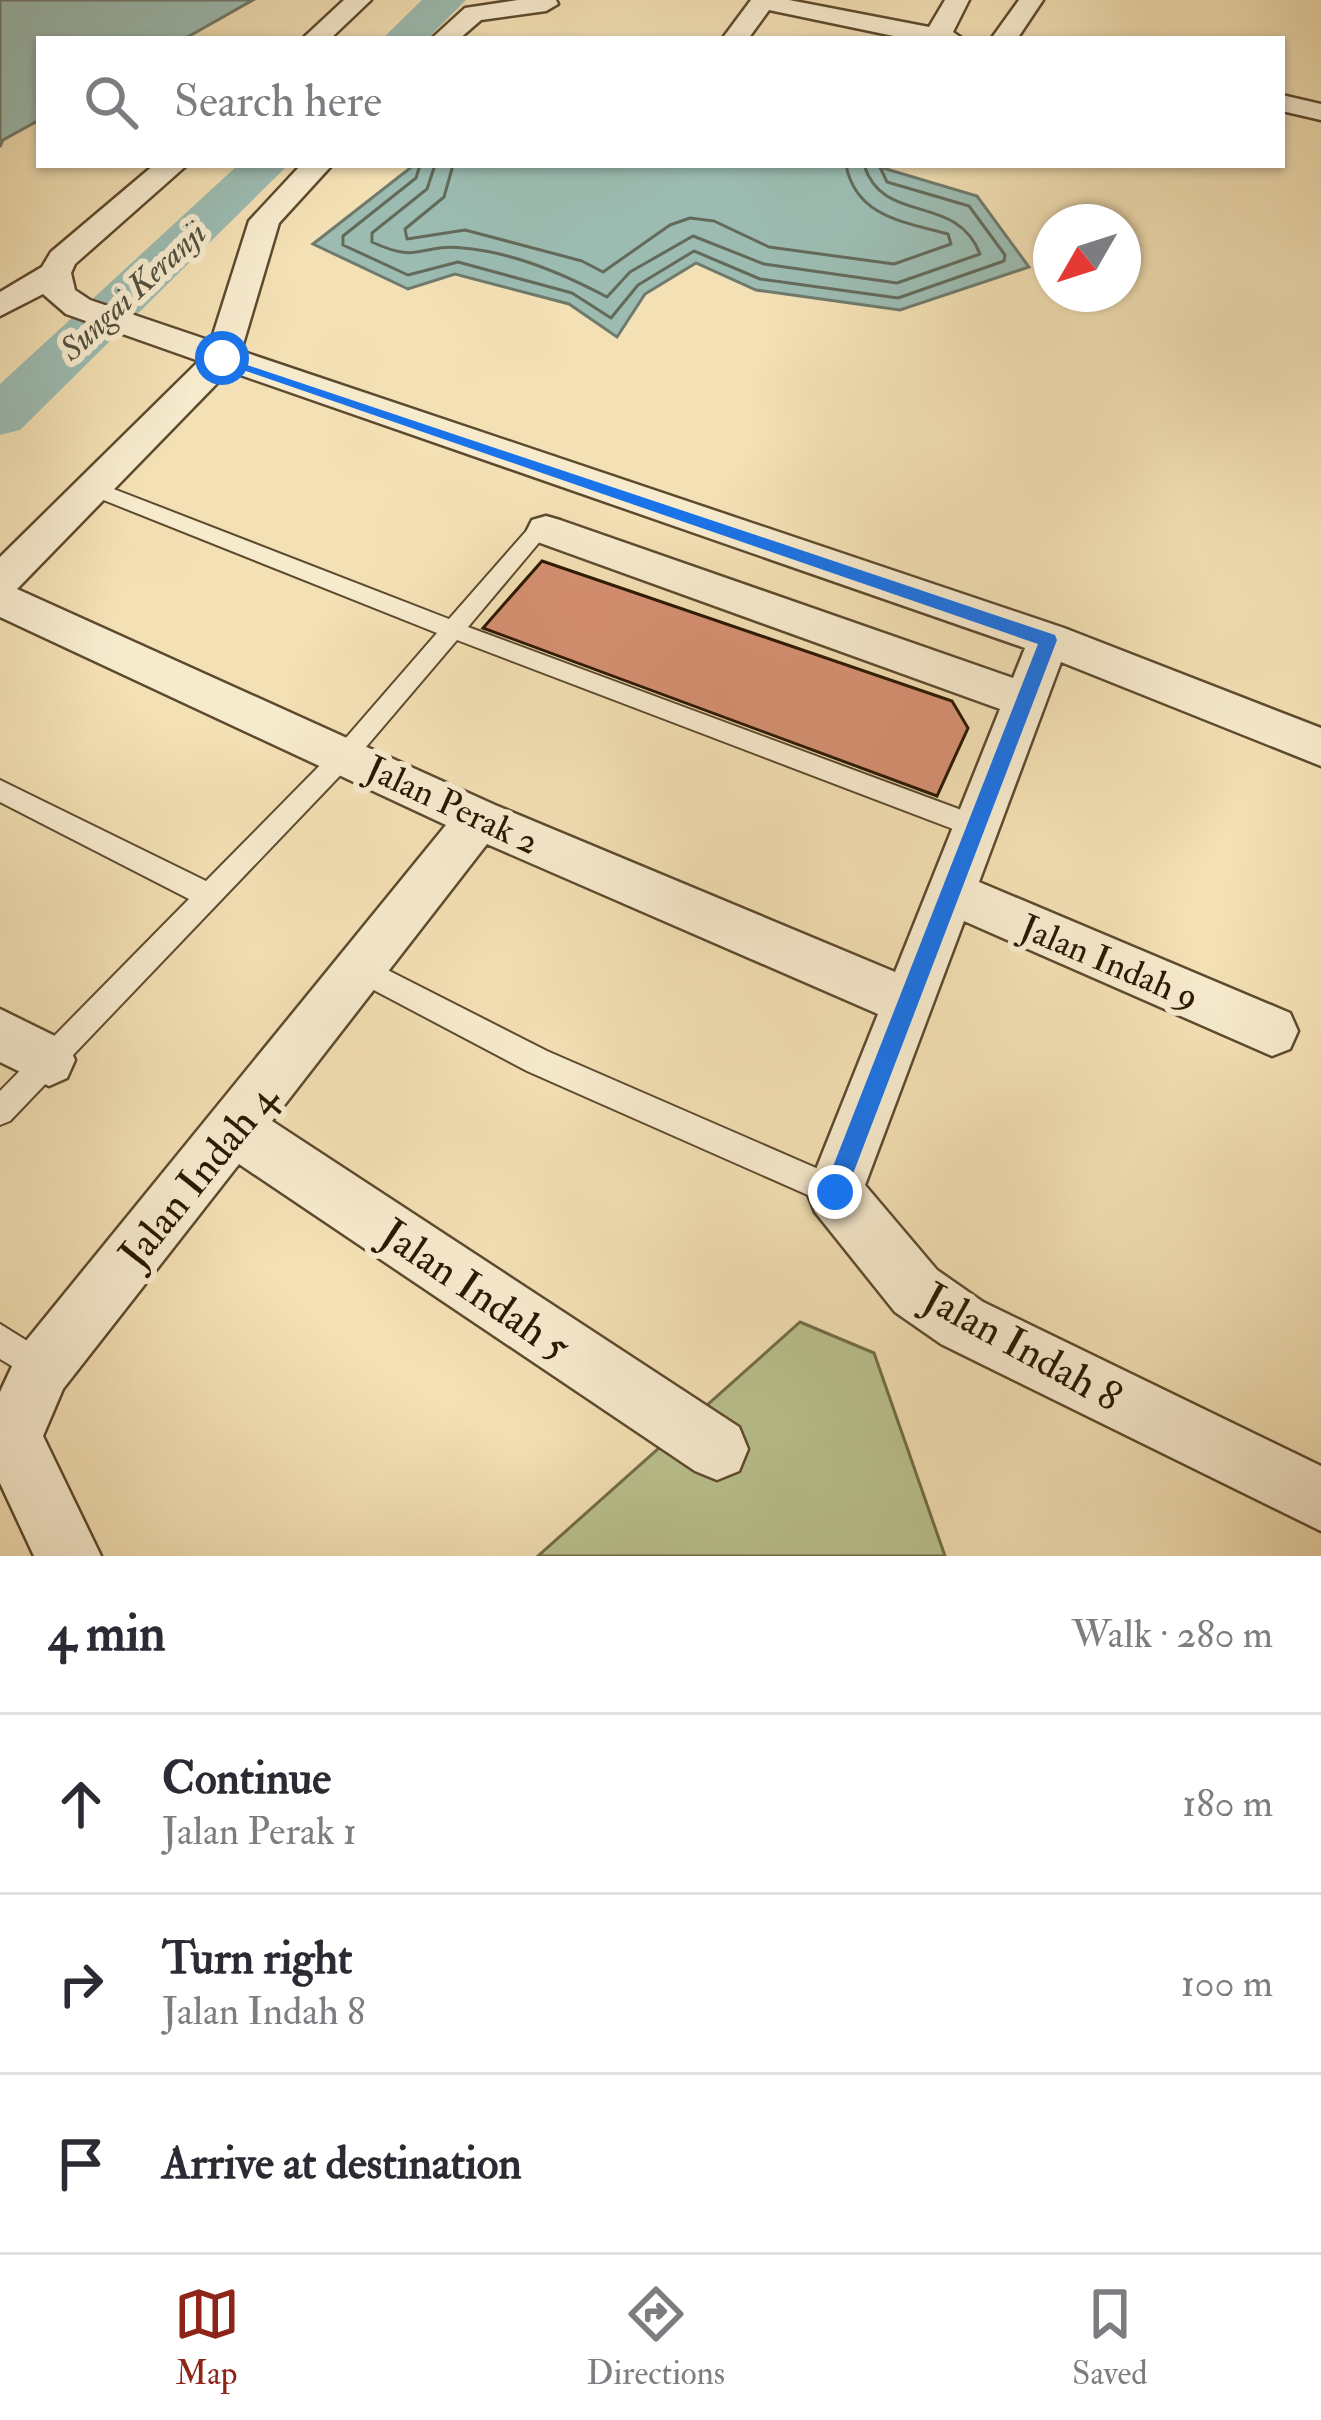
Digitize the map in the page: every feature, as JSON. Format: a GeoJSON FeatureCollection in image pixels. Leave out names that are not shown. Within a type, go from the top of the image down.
{"type":"FeatureCollection","features":[{"type":"Feature","properties":{"kind":"street"},"geometry":{"type":"LineString","coordinates":[[318,36],[359,0]]}},
{"type":"Feature","properties":{"kind":"street"},"geometry":{"type":"LineString","coordinates":[[737,36],[764,0],[930,36]]}},
{"type":"Feature","properties":{"kind":"street"},"geometry":{"type":"LineString","coordinates":[[942,36],[957,0]]}},
{"type":"Feature","properties":{"kind":"street"},"geometry":{"type":"LineString","coordinates":[[1006,36],[1031,0]]}},
{"type":"Feature","properties":{"kind":"street"},"geometry":{"type":"LineString","coordinates":[[447,36],[474,13],[548,2]]}},
{"type":"Feature","properties":{"kind":"street"},"geometry":{"type":"LineString","coordinates":[[515,36],[548,2]]}},
{"type":"Feature","properties":{"kind":"street"},"geometry":{"type":"LineString","coordinates":[[1285,104],[1321,112]]}},
{"type":"Feature","properties":{"kind":"street"},"geometry":{"type":"LineString","coordinates":[[0,306],[55,274],[62,259],[168,168]]}},
{"type":"Feature","properties":{"kind":"street"},"geometry":{"type":"LineString","coordinates":[[0,582],[222,358],[264,221],[314,168]]}},
{"type":"Feature","properties":{"kind":"street"},"geometry":{"type":"LineString","coordinates":[[55,274],[60,295],[78,307],[1048,640],[1321,747]]}},
{"type":"Feature","properties":{"kind":"street"},"geometry":{"type":"LineString","coordinates":[[546,530],[1024,700]]}},
{"type":"Feature","properties":{"kind":"street","name":"Jalan Perak 2"},"geometry":{"type":"LineString","coordinates":[[0,599],[346,754],[478,819],[908,1002]]}},
{"type":"Feature","properties":{"kind":"street"},"geometry":{"type":"LineString","coordinates":[[835,1192],[1048,640]]}},
{"type":"Feature","properties":{"kind":"street","name":"Jalan Indah 4"},"geometry":{"type":"LineString","coordinates":[[68,1556],[6,1443],[21,1354],[235,1129],[478,819]]}},
{"type":"Feature","properties":{"kind":"street","name":"Jalan Indah 9"},"geometry":{"type":"LineString","coordinates":[[948,891],[1272,1031]]}},
{"type":"Feature","properties":{"kind":"street"},"geometry":{"type":"LineString","coordinates":[[0,1034],[49,1060]]}},
{"type":"Feature","properties":{"kind":"street","name":"Jalan Indah 5"},"geometry":{"type":"LineString","coordinates":[[235,1129],[716,1449]]}},
{"type":"Feature","properties":{"kind":"street","name":"Jalan Indah 8"},"geometry":{"type":"LineString","coordinates":[[835,1192],[916,1291],[962,1323],[1321,1499]]}},
{"type":"Feature","properties":{"kind":"lane"},"geometry":{"type":"LineString","coordinates":[[93,488],[974,826]]}},
{"type":"Feature","properties":{"kind":"lane"},"geometry":{"type":"LineString","coordinates":[[0,1111],[346,754],[536,534],[546,530]]}},
{"type":"Feature","properties":{"kind":"lane"},"geometry":{"type":"LineString","coordinates":[[0,790],[209,896]]}},
{"type":"Feature","properties":{"kind":"lane"},"geometry":{"type":"LineString","coordinates":[[360,969],[538,1061],[835,1192]]}},
{"type":"Feature","properties":{"kind":"green space"},"geometry":{"type":"Polygon","coordinates":[[[800,1322],[874,1353],[945,1556],[538,1556],[800,1322]]]}},
{"type":"Feature","properties":{"kind":"water"},"geometry":{"type":"Polygon","coordinates":[[[0,0],[253,0],[189,36],[36,36],[36,122],[3,140],[0,147],[0,0]]]}},
{"type":"Feature","properties":{"kind":"water"},"geometry":{"type":"Polygon","coordinates":[[[410,168],[883,168],[977,196],[1029,267],[900,310],[756,290],[696,263],[645,294],[617,337],[569,304],[455,274],[408,289],[313,244],[410,168]]]}},
{"type":"Feature","properties":{"kind":"building"},"geometry":{"type":"Polygon","coordinates":[[[542,561],[952,701],[968,728],[937,796],[483,628],[542,561]]]}},
{"type":"Feature","properties":{"kind":"waterway","name":"Sungai Keranji"},"geometry":{"type":"LineString","coordinates":[[406,36],[446,0]]}},
{"type":"Feature","properties":{"kind":"waterway","name":"Sungai Keranji"},"geometry":{"type":"LineString","coordinates":[[0,416],[262,168]]}},
{"type":"Feature","properties":{"kind":"route"},"geometry":{"type":"LineString","coordinates":[[222,358],[1048,640],[835,1192]]}}]}
